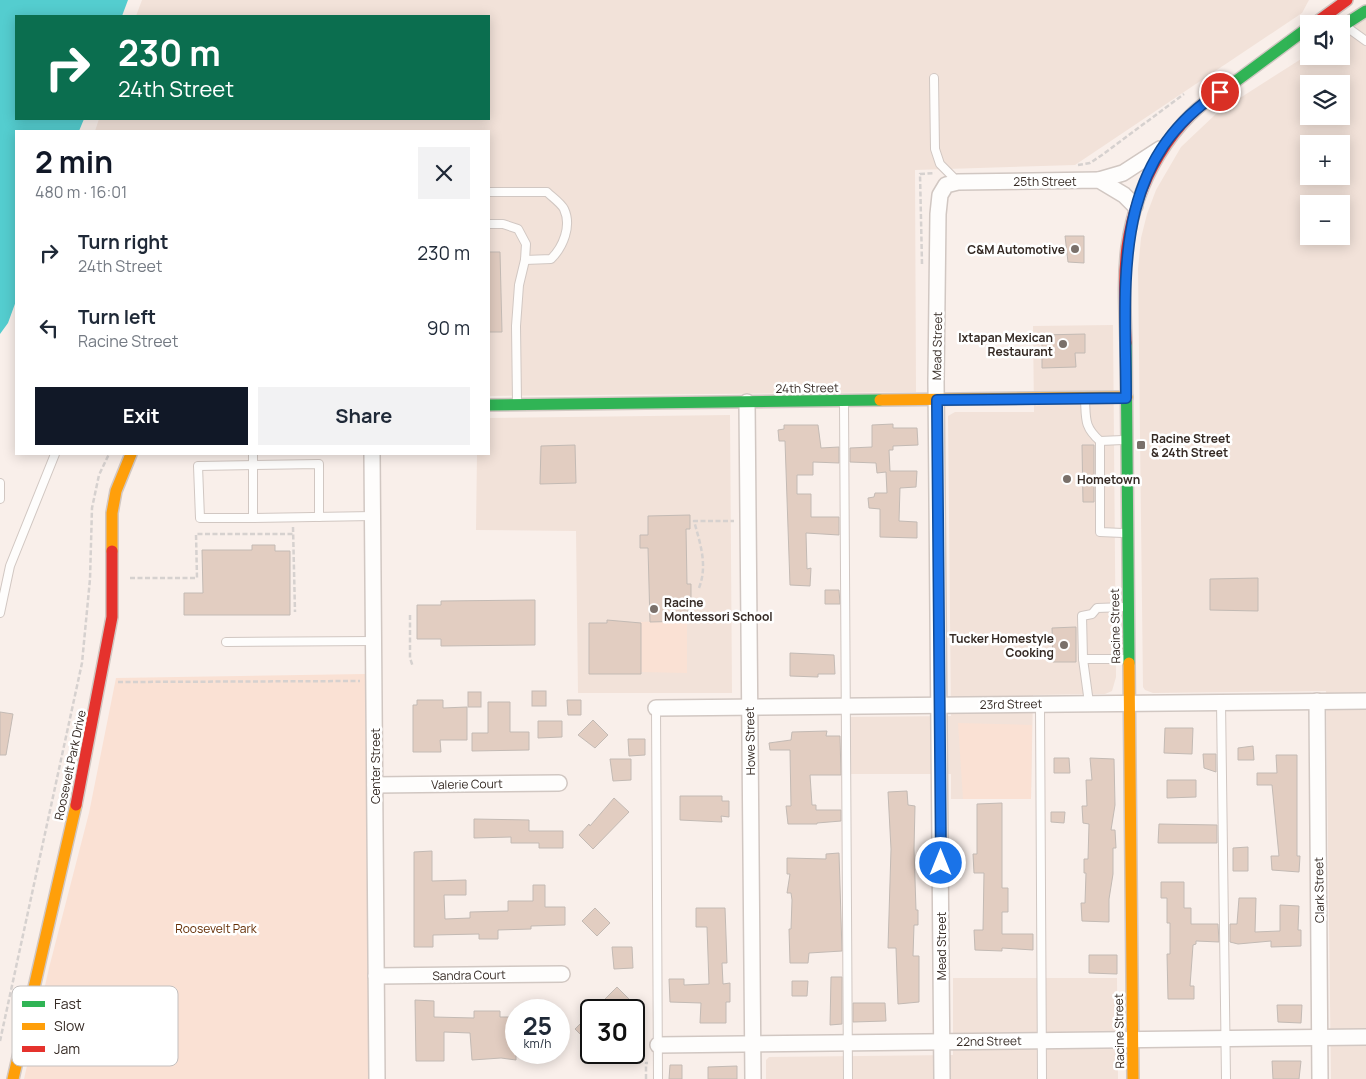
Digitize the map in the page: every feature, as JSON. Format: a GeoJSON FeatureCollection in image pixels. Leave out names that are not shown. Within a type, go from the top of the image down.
{"type":"FeatureCollection","features":[{"type":"Feature","properties":{"kind":"street"},"geometry":{"type":"LineString","coordinates":[[1326,15],[1347,0]]}},
{"type":"Feature","properties":{"kind":"street"},"geometry":{"type":"LineString","coordinates":[[1350,21],[1366,11]]}},
{"type":"Feature","properties":{"kind":"street"},"geometry":{"type":"LineString","coordinates":[[1242,78],[1300,33]]}},
{"type":"Feature","properties":{"kind":"street"},"geometry":{"type":"LineString","coordinates":[[1242,78],[1292,54]]}},
{"type":"Feature","properties":{"kind":"street","name":"Racine Street"},"geometry":{"type":"LineString","coordinates":[[1133,1079],[1126,258],[1135,206],[1147,176],[1164,147],[1182,123],[1209,99],[1242,78]]}},
{"type":"Feature","properties":{"kind":"street","name":"25th Street"},"geometry":{"type":"LineString","coordinates":[[952,184],[1099,180],[1123,173],[1142,158],[1164,147]]}},
{"type":"Feature","properties":{"kind":"street"},"geometry":{"type":"LineString","coordinates":[[1099,180],[1124,195],[1135,206]]}},
{"type":"Feature","properties":{"kind":"street","name":"Mead Street"},"geometry":{"type":"LineString","coordinates":[[942,1079],[937,400],[938,214],[940,195],[952,184]]}},
{"type":"Feature","properties":{"kind":"street","name":"24th Street"},"geometry":{"type":"LineString","coordinates":[[490,405],[1126,398]]}},
{"type":"Feature","properties":{"kind":"street","name":"Howe Street"},"geometry":{"type":"LineString","coordinates":[[747,402],[753,1079]]}},
{"type":"Feature","properties":{"kind":"street","name":"Roosevelt Park Drive"},"geometry":{"type":"LineString","coordinates":[[34,986],[75,811],[97,703],[112,618],[112,513],[116,491],[131,455]]}},
{"type":"Feature","properties":{"kind":"street","name":"Center Street"},"geometry":{"type":"LineString","coordinates":[[372,455],[378,1079]]}},
{"type":"Feature","properties":{"kind":"street","name":"Clark Street"},"geometry":{"type":"LineString","coordinates":[[1317,701],[1320,1079]]}},
{"type":"Feature","properties":{"kind":"street","name":"23rd Street"},"geometry":{"type":"LineString","coordinates":[[656,708],[1366,701]]}},
{"type":"Feature","properties":{"kind":"street","name":"Valerie Court"},"geometry":{"type":"LineString","coordinates":[[375,785],[559,783]]}},
{"type":"Feature","properties":{"kind":"street","name":"Sandra Court"},"geometry":{"type":"LineString","coordinates":[[376,976],[562,974]]}},
{"type":"Feature","properties":{"kind":"street","name":"22nd Street"},"geometry":{"type":"LineString","coordinates":[[658,1045],[1366,1038]]}},
{"type":"Feature","properties":{"kind":"street","name":"Roosevelt Park Drive"},"geometry":{"type":"LineString","coordinates":[[12,1079],[15,1066]]}},
{"type":"Feature","properties":{"kind":"lane"},"geometry":{"type":"LineString","coordinates":[[1350,31],[1366,41]]}},
{"type":"Feature","properties":{"kind":"lane"},"geometry":{"type":"LineString","coordinates":[[934,78],[935,149],[940,164],[952,184]]}},
{"type":"Feature","properties":{"kind":"lane"},"geometry":{"type":"LineString","coordinates":[[490,192],[547,192],[564,208],[568,223],[561,248],[552,260],[525,260]]}},
{"type":"Feature","properties":{"kind":"lane"},"geometry":{"type":"LineString","coordinates":[[490,224],[503,224],[518,229],[526,244],[525,260],[519,285],[517,318],[517,404]]}},
{"type":"Feature","properties":{"kind":"lane"},"geometry":{"type":"LineString","coordinates":[[1085,398],[1086,424],[1090,432],[1100,441],[1127,440]]}},
{"type":"Feature","properties":{"kind":"lane"},"geometry":{"type":"LineString","coordinates":[[844,401],[848,1079]]}},
{"type":"Feature","properties":{"kind":"lane"},"geometry":{"type":"LineString","coordinates":[[1100,441],[1100,532],[1128,533]]}},
{"type":"Feature","properties":{"kind":"lane"},"geometry":{"type":"LineString","coordinates":[[0,613],[10,566],[54,455]]}},
{"type":"Feature","properties":{"kind":"lane"},"geometry":{"type":"LineString","coordinates":[[253,455],[253,518]]}},
{"type":"Feature","properties":{"kind":"lane"},"geometry":{"type":"LineString","coordinates":[[319,517],[319,464],[198,466],[200,518],[253,518],[292,517],[319,517],[373,516]]}},
{"type":"Feature","properties":{"kind":"lane"},"geometry":{"type":"LineString","coordinates":[[0,483],[0,499]]}},
{"type":"Feature","properties":{"kind":"lane"},"geometry":{"type":"LineString","coordinates":[[1089,703],[1083,659],[1082,616],[1092,614],[1097,608],[1128,607]]}},
{"type":"Feature","properties":{"kind":"lane"},"geometry":{"type":"LineString","coordinates":[[226,642],[375,641]]}},
{"type":"Feature","properties":{"kind":"lane"},"geometry":{"type":"LineString","coordinates":[[1083,659],[1129,659]]}},
{"type":"Feature","properties":{"kind":"lane"},"geometry":{"type":"LineString","coordinates":[[1221,702],[1226,1079]]}},
{"type":"Feature","properties":{"kind":"lane"},"geometry":{"type":"LineString","coordinates":[[1040,704],[1042,1079]]}},
{"type":"Feature","properties":{"kind":"lane"},"geometry":{"type":"LineString","coordinates":[[656,708],[658,1079]]}},
{"type":"Feature","properties":{"kind":"path"},"geometry":{"type":"LineString","coordinates":[[1068,165],[1090,163],[1186,92]]}},
{"type":"Feature","properties":{"kind":"path"},"geometry":{"type":"LineString","coordinates":[[0,1041],[82,663],[90,579],[92,508],[99,474],[108,455]]}},
{"type":"Feature","properties":{"kind":"path"},"geometry":{"type":"LineString","coordinates":[[292,517],[295,612]]}},
{"type":"Feature","properties":{"kind":"path"},"geometry":{"type":"LineString","coordinates":[[699,588],[704,575],[702,549],[694,521],[748,521]]}},
{"type":"Feature","properties":{"kind":"path"},"geometry":{"type":"LineString","coordinates":[[113,578],[197,578],[196,534],[293,534]]}},
{"type":"Feature","properties":{"kind":"path"},"geometry":{"type":"LineString","coordinates":[[410,616],[410,658],[413,667]]}},
{"type":"Feature","properties":{"kind":"path"},"geometry":{"type":"LineString","coordinates":[[114,682],[362,681]]}},
{"type":"Feature","properties":{"kind":"shaded area"},"geometry":{"type":"Polygon","coordinates":[[[142,0],[1309,0],[1302,13],[1075,165],[915,170],[916,392],[490,396],[490,130],[95,130],[99,120],[490,120],[490,15],[136,15],[142,0]]]}},
{"type":"Feature","properties":{"kind":"shaded area"},"geometry":{"type":"Polygon","coordinates":[[[1366,19],[1366,1079],[1331,1079],[1326,691],[1153,693],[1145,690],[1143,687],[1138,269],[1141,238],[1156,190],[1181,147],[1218,112],[1300,60],[1300,65],[1350,65],[1350,29],[1366,19]]]}},
{"type":"Feature","properties":{"kind":"shaded area"},"geometry":{"type":"Polygon","coordinates":[[[1113,325],[1116,677],[1112,691],[1105,694],[1033,695],[1031,799],[951,799],[951,774],[849,774],[849,717],[951,716],[948,416],[955,412],[1034,412],[1033,326],[1113,325]]]}},
{"type":"Feature","properties":{"kind":"shaded area","name":"Racine Montessori School"},"geometry":{"type":"Polygon","coordinates":[[[730,415],[732,693],[578,693],[576,531],[476,530],[477,455],[490,455],[490,418],[730,415]]]}},
{"type":"Feature","properties":{"kind":"shaded area"},"geometry":{"type":"Polygon","coordinates":[[[953,978],[1117,978],[1118,1079],[766,1079],[766,1060],[769,1057],[953,1055],[953,978]]]}},
{"type":"Feature","properties":{"kind":"green space"},"geometry":{"type":"Polygon","coordinates":[[[687,620],[687,673],[641,672],[641,622],[687,620]]]}},
{"type":"Feature","properties":{"kind":"green space","name":"Roosevelt Park"},"geometry":{"type":"Polygon","coordinates":[[[365,674],[369,1079],[24,1079],[27,1066],[178,1066],[178,986],[45,986],[89,813],[116,678],[365,674]]]}},
{"type":"Feature","properties":{"kind":"green space"},"geometry":{"type":"Polygon","coordinates":[[[958,723],[1032,725],[1031,799],[963,799],[958,723]]]}},
{"type":"Feature","properties":{"kind":"water"},"geometry":{"type":"Polygon","coordinates":[[[0,0],[128,0],[122,15],[15,15],[15,120],[84,120],[79,130],[15,130],[15,304],[8,323],[0,334],[0,0]]]}},
{"type":"Feature","properties":{"kind":"building","name":"C&M Automotive"},"geometry":{"type":"Polygon","coordinates":[[[1065,236],[1084,236],[1084,263],[1068,262],[1065,236]]]}},
{"type":"Feature","properties":{"kind":"building"},"geometry":{"type":"Polygon","coordinates":[[[490,252],[500,252],[502,332],[490,332],[490,252]]]}},
{"type":"Feature","properties":{"kind":"building","name":"Ixtapan Mexican Restaurant"},"geometry":{"type":"Polygon","coordinates":[[[1085,334],[1085,353],[1075,353],[1076,367],[1042,368],[1042,335],[1085,334]]]}},
{"type":"Feature","properties":{"kind":"building"},"geometry":{"type":"Polygon","coordinates":[[[893,424],[893,428],[917,428],[918,445],[893,446],[893,450],[889,450],[890,471],[917,471],[916,487],[900,488],[899,521],[917,522],[917,538],[880,537],[880,509],[869,508],[868,498],[874,497],[875,493],[887,493],[886,472],[877,473],[876,463],[850,462],[850,448],[872,447],[872,425],[893,424]]]}},
{"type":"Feature","properties":{"kind":"building"},"geometry":{"type":"Polygon","coordinates":[[[784,425],[818,425],[821,448],[839,447],[839,463],[813,462],[813,475],[797,475],[797,494],[811,494],[811,517],[839,517],[839,535],[806,533],[807,569],[811,568],[810,586],[790,585],[785,441],[779,441],[778,430],[784,429],[784,425]]]}},
{"type":"Feature","properties":{"kind":"building"},"geometry":{"type":"Polygon","coordinates":[[[575,445],[576,483],[540,484],[541,446],[575,445]]]}},
{"type":"Feature","properties":{"kind":"building"},"geometry":{"type":"Polygon","coordinates":[[[1082,445],[1094,445],[1094,502],[1083,502],[1082,445]]]}},
{"type":"Feature","properties":{"kind":"building"},"geometry":{"type":"Polygon","coordinates":[[[690,515],[690,529],[686,529],[687,584],[691,584],[691,598],[688,598],[688,621],[650,622],[648,548],[640,548],[640,535],[648,535],[648,516],[690,515]]]}},
{"type":"Feature","properties":{"kind":"building"},"geometry":{"type":"Polygon","coordinates":[[[252,545],[275,545],[275,551],[290,551],[290,615],[184,615],[184,593],[203,593],[202,550],[252,550],[252,545]]]}},
{"type":"Feature","properties":{"kind":"building"},"geometry":{"type":"Polygon","coordinates":[[[1258,578],[1258,611],[1210,610],[1210,579],[1258,578]]]}},
{"type":"Feature","properties":{"kind":"building"},"geometry":{"type":"Polygon","coordinates":[[[825,590],[839,590],[840,604],[825,604],[825,590]]]}},
{"type":"Feature","properties":{"kind":"building"},"geometry":{"type":"Polygon","coordinates":[[[535,600],[535,645],[441,646],[441,639],[417,639],[417,605],[441,605],[441,601],[535,600]]]}},
{"type":"Feature","properties":{"kind":"building"},"geometry":{"type":"Polygon","coordinates":[[[607,620],[641,623],[641,674],[589,674],[589,623],[607,623],[607,620]]]}},
{"type":"Feature","properties":{"kind":"building","name":"Tucker Homestyle Cooking"},"geometry":{"type":"Polygon","coordinates":[[[1076,627],[1076,662],[1053,662],[1052,628],[1076,627]]]}},
{"type":"Feature","properties":{"kind":"building"},"geometry":{"type":"Polygon","coordinates":[[[790,653],[834,655],[835,674],[818,674],[818,677],[790,676],[790,653]]]}},
{"type":"Feature","properties":{"kind":"building"},"geometry":{"type":"Polygon","coordinates":[[[532,691],[546,691],[546,706],[532,706],[532,691]]]}},
{"type":"Feature","properties":{"kind":"building"},"geometry":{"type":"Polygon","coordinates":[[[468,692],[481,692],[481,707],[468,707],[468,692]]]}},
{"type":"Feature","properties":{"kind":"building"},"geometry":{"type":"Polygon","coordinates":[[[417,700],[443,700],[443,708],[467,707],[467,740],[440,740],[441,752],[413,752],[413,705],[417,705],[417,700]]]}},
{"type":"Feature","properties":{"kind":"building"},"geometry":{"type":"Polygon","coordinates":[[[567,700],[581,700],[581,715],[568,715],[567,700]]]}},
{"type":"Feature","properties":{"kind":"building"},"geometry":{"type":"Polygon","coordinates":[[[488,702],[510,702],[510,732],[529,732],[529,750],[472,751],[472,733],[488,733],[488,702]]]}},
{"type":"Feature","properties":{"kind":"building"},"geometry":{"type":"Polygon","coordinates":[[[0,712],[13,714],[6,755],[0,755],[0,712]]]}},
{"type":"Feature","properties":{"kind":"building"},"geometry":{"type":"Polygon","coordinates":[[[593,720],[608,735],[595,748],[578,735],[593,720]]]}},
{"type":"Feature","properties":{"kind":"building"},"geometry":{"type":"Polygon","coordinates":[[[538,721],[562,721],[562,737],[538,738],[538,721]]]}},
{"type":"Feature","properties":{"kind":"building"},"geometry":{"type":"Polygon","coordinates":[[[1165,728],[1193,728],[1192,754],[1164,753],[1165,728]]]}},
{"type":"Feature","properties":{"kind":"building"},"geometry":{"type":"Polygon","coordinates":[[[827,731],[826,736],[840,736],[841,775],[810,775],[812,805],[816,805],[816,810],[841,810],[841,821],[817,824],[788,824],[786,806],[791,806],[790,750],[770,750],[769,743],[791,740],[792,732],[827,731]]]}},
{"type":"Feature","properties":{"kind":"building"},"geometry":{"type":"Polygon","coordinates":[[[628,739],[645,739],[645,755],[629,756],[628,739]]]}},
{"type":"Feature","properties":{"kind":"building"},"geometry":{"type":"Polygon","coordinates":[[[1253,746],[1254,760],[1238,760],[1238,748],[1253,746]]]}},
{"type":"Feature","properties":{"kind":"building"},"geometry":{"type":"Polygon","coordinates":[[[1203,754],[1216,754],[1216,772],[1204,768],[1203,754]]]}},
{"type":"Feature","properties":{"kind":"building"},"geometry":{"type":"Polygon","coordinates":[[[1276,755],[1297,755],[1297,856],[1300,856],[1299,872],[1272,870],[1271,856],[1279,856],[1272,785],[1257,785],[1257,773],[1277,773],[1276,755]]]}},
{"type":"Feature","properties":{"kind":"building"},"geometry":{"type":"Polygon","coordinates":[[[1054,758],[1069,758],[1070,773],[1054,773],[1054,758]]]}},
{"type":"Feature","properties":{"kind":"building"},"geometry":{"type":"Polygon","coordinates":[[[1090,758],[1114,759],[1115,805],[1111,830],[1115,830],[1116,848],[1113,848],[1109,922],[1082,921],[1081,903],[1085,903],[1086,873],[1084,873],[1084,859],[1088,859],[1089,824],[1083,823],[1082,806],[1087,806],[1086,780],[1092,780],[1090,758]]]}},
{"type":"Feature","properties":{"kind":"building"},"geometry":{"type":"Polygon","coordinates":[[[610,759],[631,759],[631,780],[613,781],[610,759]]]}},
{"type":"Feature","properties":{"kind":"building"},"geometry":{"type":"Polygon","coordinates":[[[1167,780],[1196,780],[1196,797],[1167,798],[1167,780]]]}},
{"type":"Feature","properties":{"kind":"building"},"geometry":{"type":"Polygon","coordinates":[[[907,791],[908,805],[915,806],[914,849],[918,925],[914,925],[913,956],[919,956],[919,1002],[898,1004],[896,948],[888,948],[891,849],[888,792],[907,791]]]}},
{"type":"Feature","properties":{"kind":"building"},"geometry":{"type":"Polygon","coordinates":[[[680,796],[722,796],[722,801],[729,801],[729,817],[721,816],[722,822],[680,820],[680,796]]]}},
{"type":"Feature","properties":{"kind":"building"},"geometry":{"type":"Polygon","coordinates":[[[614,798],[629,812],[593,849],[579,835],[589,824],[590,826],[614,798]]]}},
{"type":"Feature","properties":{"kind":"building"},"geometry":{"type":"Polygon","coordinates":[[[1002,803],[1002,888],[1008,888],[1008,912],[1002,912],[1002,934],[1033,934],[1033,950],[1002,948],[1002,951],[975,950],[974,930],[983,930],[984,873],[974,873],[973,854],[977,854],[977,804],[1002,803]]]}},
{"type":"Feature","properties":{"kind":"building"},"geometry":{"type":"Polygon","coordinates":[[[1051,812],[1065,812],[1064,823],[1051,822],[1051,812]]]}},
{"type":"Feature","properties":{"kind":"building"},"geometry":{"type":"Polygon","coordinates":[[[474,819],[529,820],[529,831],[563,831],[563,848],[539,848],[539,843],[511,843],[511,837],[474,838],[474,819]]]}},
{"type":"Feature","properties":{"kind":"building"},"geometry":{"type":"Polygon","coordinates":[[[1159,824],[1217,825],[1217,843],[1158,843],[1159,824]]]}},
{"type":"Feature","properties":{"kind":"building"},"geometry":{"type":"Polygon","coordinates":[[[1248,847],[1248,871],[1233,871],[1233,848],[1248,847]]]}},
{"type":"Feature","properties":{"kind":"building"},"geometry":{"type":"Polygon","coordinates":[[[432,851],[432,881],[466,880],[466,895],[444,895],[445,919],[470,918],[470,912],[508,911],[508,901],[533,901],[533,885],[545,885],[545,907],[565,907],[565,925],[531,926],[531,929],[498,930],[498,939],[479,939],[479,934],[433,935],[433,947],[414,947],[414,852],[432,851]]]}},
{"type":"Feature","properties":{"kind":"building"},"geometry":{"type":"Polygon","coordinates":[[[839,853],[842,951],[809,953],[808,963],[790,963],[789,929],[791,929],[792,900],[791,893],[787,893],[790,874],[787,874],[787,858],[826,859],[826,854],[839,853]]]}},
{"type":"Feature","properties":{"kind":"building"},"geometry":{"type":"Polygon","coordinates":[[[1161,882],[1184,882],[1184,908],[1191,908],[1191,924],[1218,924],[1219,942],[1196,941],[1196,944],[1193,945],[1190,986],[1194,986],[1194,999],[1168,999],[1167,954],[1170,954],[1170,923],[1167,923],[1167,898],[1161,898],[1161,882]]]}},
{"type":"Feature","properties":{"kind":"building"},"geometry":{"type":"Polygon","coordinates":[[[1239,898],[1256,898],[1255,932],[1280,931],[1280,905],[1299,906],[1298,930],[1301,930],[1301,946],[1271,947],[1271,941],[1238,944],[1230,942],[1230,924],[1237,924],[1239,898]]]}},
{"type":"Feature","properties":{"kind":"building"},"geometry":{"type":"Polygon","coordinates":[[[595,908],[610,923],[597,936],[582,921],[595,908]]]}},
{"type":"Feature","properties":{"kind":"building"},"geometry":{"type":"Polygon","coordinates":[[[696,908],[725,908],[727,963],[722,963],[723,984],[730,983],[730,1002],[726,1002],[726,1023],[700,1023],[701,1003],[670,1002],[669,979],[684,979],[684,985],[709,984],[707,927],[696,927],[696,908]]]}},
{"type":"Feature","properties":{"kind":"building"},"geometry":{"type":"Polygon","coordinates":[[[612,947],[632,947],[633,968],[614,969],[612,947]]]}},
{"type":"Feature","properties":{"kind":"building"},"geometry":{"type":"Polygon","coordinates":[[[1089,955],[1117,955],[1117,974],[1089,973],[1089,955]]]}},
{"type":"Feature","properties":{"kind":"building"},"geometry":{"type":"Polygon","coordinates":[[[831,977],[842,977],[842,1024],[830,1025],[831,977]]]}},
{"type":"Feature","properties":{"kind":"building"},"geometry":{"type":"Polygon","coordinates":[[[792,981],[808,981],[807,996],[792,996],[792,981]]]}},
{"type":"Feature","properties":{"kind":"building"},"geometry":{"type":"Polygon","coordinates":[[[617,987],[629,999],[605,999],[617,987]]]}},
{"type":"Feature","properties":{"kind":"building"},"geometry":{"type":"Polygon","coordinates":[[[415,1000],[434,1001],[434,1017],[474,1018],[474,1011],[500,1011],[500,1017],[505,1017],[505,1059],[472,1060],[470,1033],[444,1032],[444,1061],[416,1061],[415,1000]]]}},
{"type":"Feature","properties":{"kind":"building"},"geometry":{"type":"Polygon","coordinates":[[[853,1003],[885,1003],[886,1021],[853,1022],[853,1003]]]}},
{"type":"Feature","properties":{"kind":"building"},"geometry":{"type":"Polygon","coordinates":[[[1277,1005],[1302,1005],[1301,1023],[1278,1022],[1277,1005]]]}},
{"type":"Feature","properties":{"kind":"building"},"geometry":{"type":"Polygon","coordinates":[[[580,1024],[580,1034],[575,1029],[580,1024]]]}},
{"type":"Feature","properties":{"kind":"building"},"geometry":{"type":"Polygon","coordinates":[[[1272,1061],[1301,1061],[1299,1079],[1273,1079],[1272,1061]]]}},
{"type":"Feature","properties":{"kind":"building"},"geometry":{"type":"Polygon","coordinates":[[[670,1065],[682,1065],[682,1079],[669,1079],[670,1065]]]}},
{"type":"Feature","properties":{"kind":"building"},"geometry":{"type":"Polygon","coordinates":[[[737,1066],[737,1079],[708,1079],[708,1067],[737,1066]]]}},
{"type":"Feature","properties":{"kind":"traffic: fast"},"geometry":{"type":"LineString","coordinates":[[1350,21],[1366,11]]}},
{"type":"Feature","properties":{"kind":"traffic: fast"},"geometry":{"type":"LineString","coordinates":[[1228,87],[1300,34]]}},
{"type":"Feature","properties":{"kind":"traffic: fast"},"geometry":{"type":"LineString","coordinates":[[1126,343],[1129,663]]}},
{"type":"Feature","properties":{"kind":"traffic: fast"},"geometry":{"type":"LineString","coordinates":[[490,405],[880,400]]}},
{"type":"Feature","properties":{"kind":"traffic: slow"},"geometry":{"type":"LineString","coordinates":[[880,400],[1127,397]]}},
{"type":"Feature","properties":{"kind":"traffic: slow"},"geometry":{"type":"LineString","coordinates":[[112,551],[112,513],[116,491],[131,455]]}},
{"type":"Feature","properties":{"kind":"traffic: slow"},"geometry":{"type":"LineString","coordinates":[[1129,663],[1133,1079]]}},
{"type":"Feature","properties":{"kind":"traffic: slow"},"geometry":{"type":"LineString","coordinates":[[34,986],[76,805]]}},
{"type":"Feature","properties":{"kind":"traffic: slow"},"geometry":{"type":"LineString","coordinates":[[13,1079],[16,1066]]}},
{"type":"Feature","properties":{"kind":"traffic: jam"},"geometry":{"type":"LineString","coordinates":[[1326,15],[1347,0]]}},
{"type":"Feature","properties":{"kind":"traffic: jam"},"geometry":{"type":"LineString","coordinates":[[1126,343],[1127,247],[1138,200],[1159,155],[1173,135],[1207,100],[1228,87]]}},
{"type":"Feature","properties":{"kind":"traffic: jam"},"geometry":{"type":"LineString","coordinates":[[76,805],[112,617],[112,551]]}},
{"type":"Feature","properties":{"kind":"place","name":"C&M Automotive"},"geometry":{"type":"Point","coordinates":[1075,249]}},
{"type":"Feature","properties":{"kind":"place","name":"Ixtapan Mexican Restaurant"},"geometry":{"type":"Point","coordinates":[1063,344]}},
{"type":"Feature","properties":{"kind":"place","name":"Racine Street & 24th Street"},"geometry":{"type":"Point","coordinates":[1141,445]}},
{"type":"Feature","properties":{"kind":"place","name":"Hometown"},"geometry":{"type":"Point","coordinates":[1067,479]}},
{"type":"Feature","properties":{"kind":"place","name":"Racine Montessori School"},"geometry":{"type":"Point","coordinates":[654,609]}},
{"type":"Feature","properties":{"kind":"place","name":"Tucker Homestyle Cooking"},"geometry":{"type":"Point","coordinates":[1064,645]}},
{"type":"Feature","properties":{"kind":"route"},"geometry":{"type":"LineString","coordinates":[[941,863],[937,400],[1126,398],[1125,273],[1128,236],[1135,206],[1147,176],[1164,147],[1182,123],[1209,99],[1220,92]]}}]}
